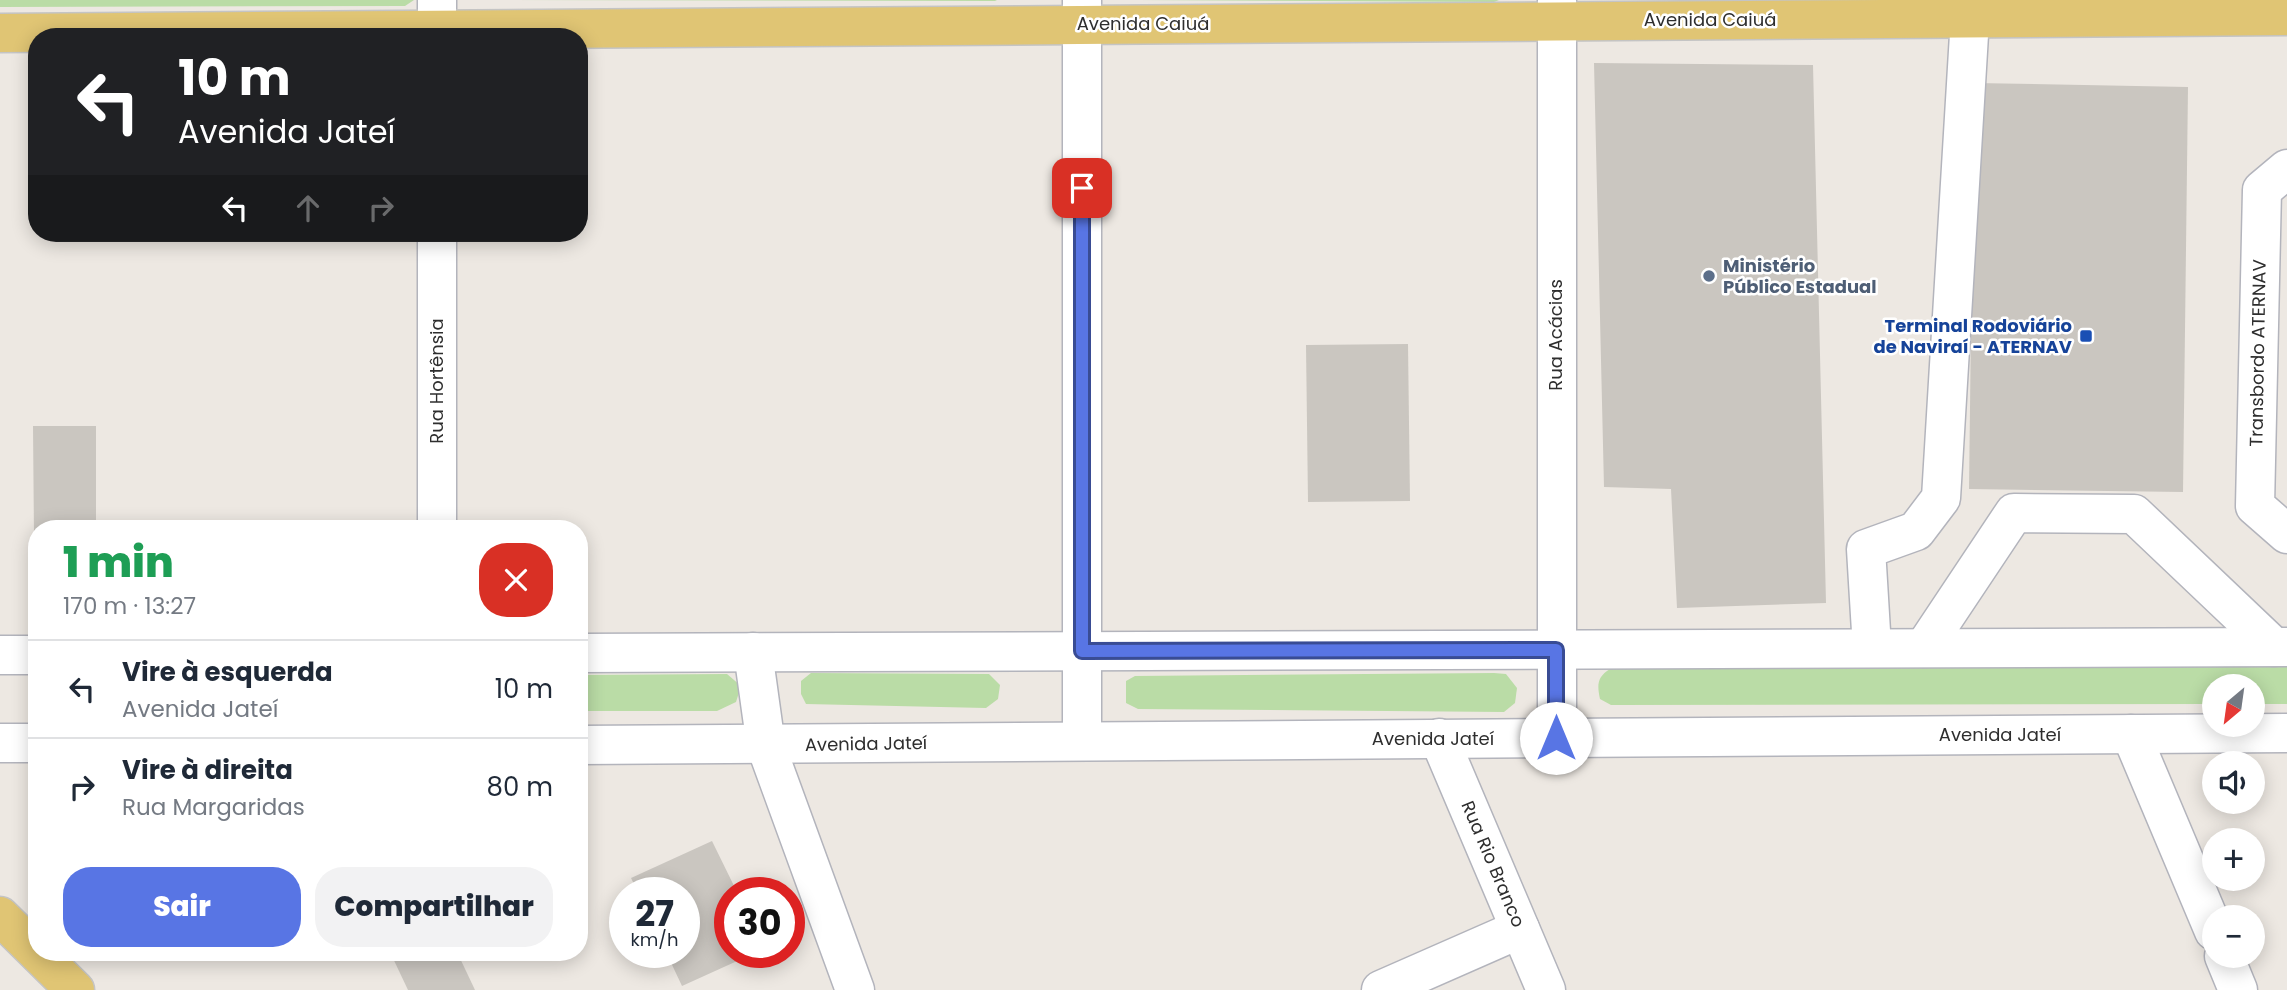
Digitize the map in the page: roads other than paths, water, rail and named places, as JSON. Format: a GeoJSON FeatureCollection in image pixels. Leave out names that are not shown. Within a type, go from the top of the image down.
{"type":"FeatureCollection","features":[{"type":"Feature","properties":{"kind":"main road","name":"Avenida Caiuá"},"geometry":{"type":"LineString","coordinates":[[199,28],[1082,12],[1556,10],[1970,18],[2287,16]]}},
{"type":"Feature","properties":{"kind":"main road","name":"Avenida Caiuá"},"geometry":{"type":"LineString","coordinates":[[0,33],[28,32]]}},
{"type":"Feature","properties":{"kind":"main road"},"geometry":{"type":"LineString","coordinates":[[0,916],[28,944]]}},
{"type":"Feature","properties":{"kind":"main road"},"geometry":{"type":"LineString","coordinates":[[46,961],[75,990]]}},
{"type":"Feature","properties":{"kind":"street","name":"Rua Acácias"},"geometry":{"type":"LineString","coordinates":[[1556,10],[1556,738]]}},
{"type":"Feature","properties":{"kind":"street"},"geometry":{"type":"LineString","coordinates":[[1082,12],[1082,741]]}},
{"type":"Feature","properties":{"kind":"street"},"geometry":{"type":"LineString","coordinates":[[1872,648],[1866,549],[1916,531],[1941,498],[1970,18]]}},
{"type":"Feature","properties":{"kind":"street","name":"Transbordo ATERNAV"},"geometry":{"type":"LineString","coordinates":[[2287,169],[2262,190],[2255,506],[2287,534]]}},
{"type":"Feature","properties":{"kind":"street","name":"Rua Hortênsia"},"geometry":{"type":"LineString","coordinates":[[437,242],[438,520]]}},
{"type":"Feature","properties":{"kind":"street"},"geometry":{"type":"LineString","coordinates":[[1924,648],[2014,513],[2134,514],[2281,647]]}},
{"type":"Feature","properties":{"kind":"street"},"geometry":{"type":"LineString","coordinates":[[588,653],[2281,647]]}},
{"type":"Feature","properties":{"kind":"street"},"geometry":{"type":"LineString","coordinates":[[753,652],[766,746],[855,990]]}},
{"type":"Feature","properties":{"kind":"street"},"geometry":{"type":"LineString","coordinates":[[0,655],[28,654]]}},
{"type":"Feature","properties":{"kind":"street","name":"Avenida Jateí"},"geometry":{"type":"LineString","coordinates":[[588,745],[766,746],[1082,741],[2287,733]]}},
{"type":"Feature","properties":{"kind":"street"},"geometry":{"type":"LineString","coordinates":[[2131,734],[2203,905]]}},
{"type":"Feature","properties":{"kind":"street","name":"Rua Rio Branco"},"geometry":{"type":"LineString","coordinates":[[1439,738],[1546,990]]}},
{"type":"Feature","properties":{"kind":"street"},"geometry":{"type":"LineString","coordinates":[[0,743],[28,743]]}},
{"type":"Feature","properties":{"kind":"street"},"geometry":{"type":"LineString","coordinates":[[1381,990],[1520,929]]}},
{"type":"Feature","properties":{"kind":"street"},"geometry":{"type":"LineString","coordinates":[[2229,968],[2238,990]]}},
{"type":"Feature","properties":{"kind":"place","name":"Ministério Público Estadual"},"geometry":{"type":"Point","coordinates":[1709,276]}},
{"type":"Feature","properties":{"kind":"place","name":"Terminal Rodoviário de Naviraí - ATERNAV"},"geometry":{"type":"Point","coordinates":[2086,336]}}]}
